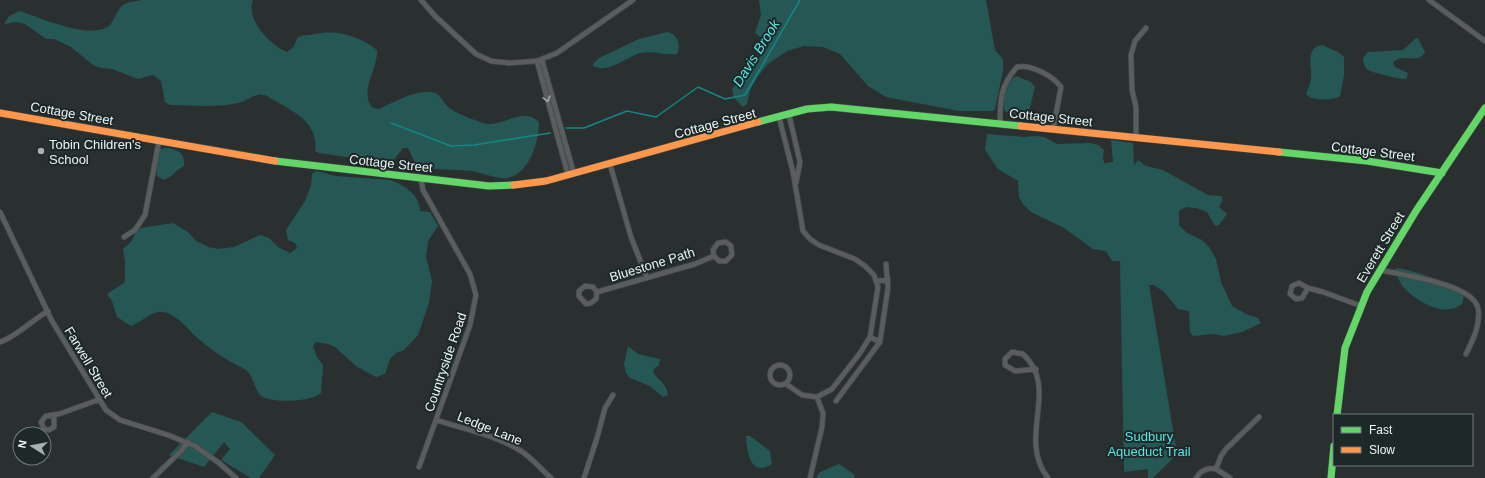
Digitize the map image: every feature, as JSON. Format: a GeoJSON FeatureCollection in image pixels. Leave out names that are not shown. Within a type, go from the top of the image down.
{"type":"FeatureCollection","features":[{"type":"Feature","properties":{"kind":"street"},"geometry":{"type":"LineString","coordinates":[[421,0],[435,16],[476,54],[491,61],[500,62],[542,60],[564,49],[633,0]]}},
{"type":"Feature","properties":{"kind":"street"},"geometry":{"type":"LineString","coordinates":[[1429,0],[1485,41]]}},
{"type":"Feature","properties":{"kind":"street"},"geometry":{"type":"LineString","coordinates":[[1136,138],[1136,108],[1132,90],[1131,56],[1135,41],[1146,28]]}},
{"type":"Feature","properties":{"kind":"street"},"geometry":{"type":"LineString","coordinates":[[542,60],[571,175]]}},
{"type":"Feature","properties":{"kind":"street"},"geometry":{"type":"LineString","coordinates":[[537,61],[571,175]]}},
{"type":"Feature","properties":{"kind":"street"},"geometry":{"type":"LineString","coordinates":[[1000,124],[1001,93],[1017,67],[1027,66],[1052,79],[1061,87],[1053,130]]}},
{"type":"Feature","properties":{"kind":"street","name":"Cottage Street"},"geometry":{"type":"LineString","coordinates":[[0,113],[312,166],[500,186],[532,184],[571,175],[815,108],[831,107],[1367,161],[1415,168],[1442,174]]}},
{"type":"Feature","properties":{"kind":"street","name":"Everett Street"},"geometry":{"type":"LineString","coordinates":[[1337,414],[1345,348],[1361,306],[1416,211],[1485,108]]}},
{"type":"Feature","properties":{"kind":"street"},"geometry":{"type":"LineString","coordinates":[[789,115],[800,162],[795,186]]}},
{"type":"Feature","properties":{"kind":"street"},"geometry":{"type":"LineString","coordinates":[[779,118],[795,186],[803,231],[810,239],[820,246],[855,259],[874,275],[878,287],[870,337],[832,389],[817,397],[802,395],[786,384],[776,384],[771,380],[770,373],[774,367],[780,365],[788,369],[790,379],[786,384]]}},
{"type":"Feature","properties":{"kind":"street"},"geometry":{"type":"LineString","coordinates":[[124,237],[135,230],[145,215],[159,141]]}},
{"type":"Feature","properties":{"kind":"street"},"geometry":{"type":"LineString","coordinates":[[610,164],[631,237],[647,278]]}},
{"type":"Feature","properties":{"kind":"street","name":"Countryside Road"},"geometry":{"type":"LineString","coordinates":[[419,467],[470,325],[476,295],[470,274],[423,190],[421,178]]}},
{"type":"Feature","properties":{"kind":"street","name":"Farwell Street"},"geometry":{"type":"LineString","coordinates":[[0,212],[48,311],[98,400],[106,410],[115,417],[188,442],[210,456],[236,478]]}},
{"type":"Feature","properties":{"kind":"street","name":"Bluestone Path"},"geometry":{"type":"LineString","coordinates":[[726,242],[731,246],[732,255],[726,261],[719,261],[714,256],[713,250],[718,244],[726,242]]}},
{"type":"Feature","properties":{"kind":"street","name":"Bluestone Path"},"geometry":{"type":"LineString","coordinates":[[597,292],[695,264],[714,256]]}},
{"type":"Feature","properties":{"kind":"street"},"geometry":{"type":"LineString","coordinates":[[836,401],[854,379],[880,342],[888,287],[886,264]]}},
{"type":"Feature","properties":{"kind":"street"},"geometry":{"type":"LineString","coordinates":[[1381,270],[1442,284],[1473,298],[1478,307],[1478,319],[1476,333],[1466,354]]}},
{"type":"Feature","properties":{"kind":"street"},"geometry":{"type":"LineString","coordinates":[[876,281],[888,280]]}},
{"type":"Feature","properties":{"kind":"street","name":"Bluestone Path"},"geometry":{"type":"LineString","coordinates":[[585,286],[593,287],[597,292],[596,299],[591,304],[586,304],[579,296],[579,291],[585,286]]}},
{"type":"Feature","properties":{"kind":"street"},"geometry":{"type":"LineString","coordinates":[[1308,288],[1361,306]]}},
{"type":"Feature","properties":{"kind":"street"},"geometry":{"type":"LineString","coordinates":[[0,342],[11,337],[30,322],[48,311]]}},
{"type":"Feature","properties":{"kind":"street"},"geometry":{"type":"LineString","coordinates":[[870,337],[880,342]]}},
{"type":"Feature","properties":{"kind":"street"},"geometry":{"type":"LineString","coordinates":[[1036,369],[1014,371],[1005,365],[1005,358],[1012,352],[1023,354],[1036,369],[1040,392],[1035,438],[1036,458],[1041,469],[1048,478]]}},
{"type":"Feature","properties":{"kind":"street"},"geometry":{"type":"LineString","coordinates":[[845,372],[854,379]]}},
{"type":"Feature","properties":{"kind":"street"},"geometry":{"type":"LineString","coordinates":[[584,478],[596,443],[605,408],[613,395]]}},
{"type":"Feature","properties":{"kind":"street"},"geometry":{"type":"LineString","coordinates":[[810,478],[823,420],[823,413],[817,397]]}},
{"type":"Feature","properties":{"kind":"street"},"geometry":{"type":"LineString","coordinates":[[54,415],[55,425],[49,430],[42,427],[41,422],[43,417],[54,415],[98,400]]}},
{"type":"Feature","properties":{"kind":"street"},"geometry":{"type":"LineString","coordinates":[[1216,468],[1226,449],[1259,418]]}},
{"type":"Feature","properties":{"kind":"street","name":"Ledge Lane"},"geometry":{"type":"LineString","coordinates":[[436,420],[515,448],[528,456],[551,478]]}},
{"type":"Feature","properties":{"kind":"street"},"geometry":{"type":"LineString","coordinates":[[153,478],[182,450],[188,442]]}},
{"type":"Feature","properties":{"kind":"street"},"geometry":{"type":"LineString","coordinates":[[1331,478],[1333,457]]}},
{"type":"Feature","properties":{"kind":"street"},"geometry":{"type":"LineString","coordinates":[[1196,478],[1201,471],[1206,468],[1216,468],[1230,478]]}},
{"type":"Feature","properties":{"kind":"green space"},"geometry":{"type":"Polygon","coordinates":[[[142,0],[253,0],[253,15],[261,31],[274,44],[287,52],[294,46],[297,38],[299,37],[331,32],[355,37],[377,50],[375,65],[367,95],[373,108],[379,109],[418,93],[432,92],[439,95],[447,106],[455,111],[483,123],[498,123],[519,116],[532,117],[539,122],[539,130],[532,155],[522,170],[516,175],[504,178],[471,171],[437,169],[416,165],[408,148],[403,148],[393,161],[387,163],[319,153],[315,151],[314,134],[305,121],[299,115],[266,96],[261,94],[257,95],[230,105],[170,105],[165,102],[161,81],[153,75],[138,79],[112,69],[101,68],[93,65],[71,47],[54,39],[46,39],[25,24],[16,22],[4,24],[9,16],[20,11],[52,23],[90,31],[101,30],[110,25],[124,4],[142,0]]]}},
{"type":"Feature","properties":{"kind":"green space"},"geometry":{"type":"Polygon","coordinates":[[[759,0],[986,0],[995,50],[1003,59],[1003,71],[995,109],[993,111],[959,111],[886,97],[868,86],[840,54],[823,47],[804,46],[787,51],[768,64],[758,76],[750,90],[747,104],[743,107],[734,98],[732,89],[753,67],[769,44],[755,33],[761,15],[759,0]]]}},
{"type":"Feature","properties":{"kind":"green space"},"geometry":{"type":"Polygon","coordinates":[[[667,32],[674,35],[678,40],[679,47],[677,54],[647,52],[637,54],[610,67],[598,68],[593,66],[599,58],[639,39],[667,32]]]}},
{"type":"Feature","properties":{"kind":"green space"},"geometry":{"type":"Polygon","coordinates":[[[1418,38],[1425,52],[1422,56],[1418,58],[1400,58],[1393,63],[1395,67],[1408,73],[1406,79],[1370,71],[1365,66],[1363,58],[1368,52],[1403,50],[1418,38]]]}},
{"type":"Feature","properties":{"kind":"green space"},"geometry":{"type":"Polygon","coordinates":[[[1322,45],[1338,52],[1344,57],[1344,76],[1340,96],[1337,98],[1322,100],[1312,98],[1306,94],[1311,77],[1310,63],[1312,51],[1317,46],[1322,45]]]}},
{"type":"Feature","properties":{"kind":"green space"},"geometry":{"type":"Polygon","coordinates":[[[1016,76],[1031,82],[1035,87],[1029,111],[1020,114],[1005,111],[1003,102],[1009,82],[1016,76]]]}},
{"type":"Feature","properties":{"kind":"green space","name":"Sudbury Aqueduct Trail"},"geometry":{"type":"Polygon","coordinates":[[[987,134],[1044,137],[1057,144],[1091,143],[1098,145],[1104,150],[1103,158],[1105,165],[1105,163],[1113,162],[1111,140],[1133,143],[1134,165],[1138,160],[1146,166],[1163,170],[1208,195],[1221,196],[1223,200],[1219,207],[1227,214],[1219,225],[1215,226],[1207,212],[1196,208],[1186,207],[1179,211],[1179,225],[1187,233],[1202,240],[1209,247],[1216,259],[1221,282],[1232,306],[1246,314],[1258,318],[1261,323],[1242,332],[1224,336],[1214,334],[1193,336],[1190,332],[1189,311],[1178,309],[1164,292],[1154,285],[1149,285],[1177,454],[1153,478],[1148,478],[1148,469],[1124,472],[1120,261],[1112,261],[1106,251],[1093,249],[1064,228],[1031,212],[1023,204],[1019,197],[1018,181],[998,169],[985,150],[987,134]]]}},
{"type":"Feature","properties":{"kind":"green space"},"geometry":{"type":"Polygon","coordinates":[[[168,148],[180,153],[183,158],[184,166],[164,180],[157,176],[156,166],[160,149],[168,148]]]}},
{"type":"Feature","properties":{"kind":"green space"},"geometry":{"type":"Polygon","coordinates":[[[316,171],[336,176],[390,180],[395,182],[406,188],[414,195],[420,211],[430,212],[438,226],[428,241],[426,257],[432,281],[429,303],[418,335],[404,350],[396,353],[390,359],[385,374],[376,377],[356,366],[335,347],[316,342],[313,346],[317,357],[323,365],[321,393],[316,396],[300,400],[272,400],[260,395],[247,371],[209,348],[175,317],[159,312],[131,326],[117,317],[112,301],[107,294],[125,282],[125,261],[123,249],[132,241],[135,233],[141,228],[173,223],[188,232],[196,241],[218,249],[234,247],[260,235],[269,238],[278,247],[290,253],[297,248],[295,243],[288,240],[286,230],[305,201],[311,185],[312,174],[316,171]]]}},
{"type":"Feature","properties":{"kind":"green space"},"geometry":{"type":"Polygon","coordinates":[[[1397,268],[1439,281],[1462,293],[1464,296],[1462,304],[1455,308],[1440,309],[1424,303],[1410,294],[1403,287],[1393,271],[1397,268]]]}},
{"type":"Feature","properties":{"kind":"green space"},"geometry":{"type":"Polygon","coordinates":[[[628,346],[638,354],[660,359],[659,365],[653,370],[665,386],[668,395],[663,397],[650,386],[630,378],[626,373],[624,364],[628,346]]]}},
{"type":"Feature","properties":{"kind":"green space"},"geometry":{"type":"Polygon","coordinates":[[[212,412],[241,422],[275,455],[259,478],[251,478],[221,460],[230,449],[224,442],[204,467],[169,455],[212,412]]]}},
{"type":"Feature","properties":{"kind":"green space"},"geometry":{"type":"Polygon","coordinates":[[[746,436],[750,436],[770,451],[772,464],[759,468],[754,465],[747,449],[746,436]]]}},
{"type":"Feature","properties":{"kind":"green space"},"geometry":{"type":"Polygon","coordinates":[[[839,464],[855,475],[854,478],[816,478],[820,472],[839,464]]]}},
{"type":"Feature","properties":{"kind":"waterway","name":"Davis Brook"},"geometry":{"type":"LineString","coordinates":[[566,128],[584,128],[627,111],[656,117],[698,87],[725,99],[745,95],[800,0]]}},
{"type":"Feature","properties":{"kind":"waterway","name":"Davis Brook"},"geometry":{"type":"LineString","coordinates":[[391,123],[451,146],[474,145],[550,133]]}},
{"type":"Feature","properties":{"kind":"traffic: fast"},"geometry":{"type":"LineString","coordinates":[[758,122],[807,109],[831,107],[1021,126]]}},
{"type":"Feature","properties":{"kind":"traffic: fast"},"geometry":{"type":"LineString","coordinates":[[1337,414],[1345,348],[1367,292],[1416,211],[1485,108]]}},
{"type":"Feature","properties":{"kind":"traffic: fast"},"geometry":{"type":"LineString","coordinates":[[1279,152],[1367,161],[1442,173]]}},
{"type":"Feature","properties":{"kind":"traffic: fast"},"geometry":{"type":"LineString","coordinates":[[275,161],[489,186],[514,185]]}},
{"type":"Feature","properties":{"kind":"traffic: fast"},"geometry":{"type":"LineString","coordinates":[[1331,478],[1333,457]]}},
{"type":"Feature","properties":{"kind":"traffic: slow"},"geometry":{"type":"LineString","coordinates":[[0,113],[275,161]]}},
{"type":"Feature","properties":{"kind":"traffic: slow"},"geometry":{"type":"LineString","coordinates":[[514,185],[546,181],[758,122]]}},
{"type":"Feature","properties":{"kind":"traffic: slow"},"geometry":{"type":"LineString","coordinates":[[1021,126],[1279,152]]}},
{"type":"Feature","properties":{"kind":"place","name":"Tobin Children's School"},"geometry":{"type":"Point","coordinates":[41,151]}}]}
